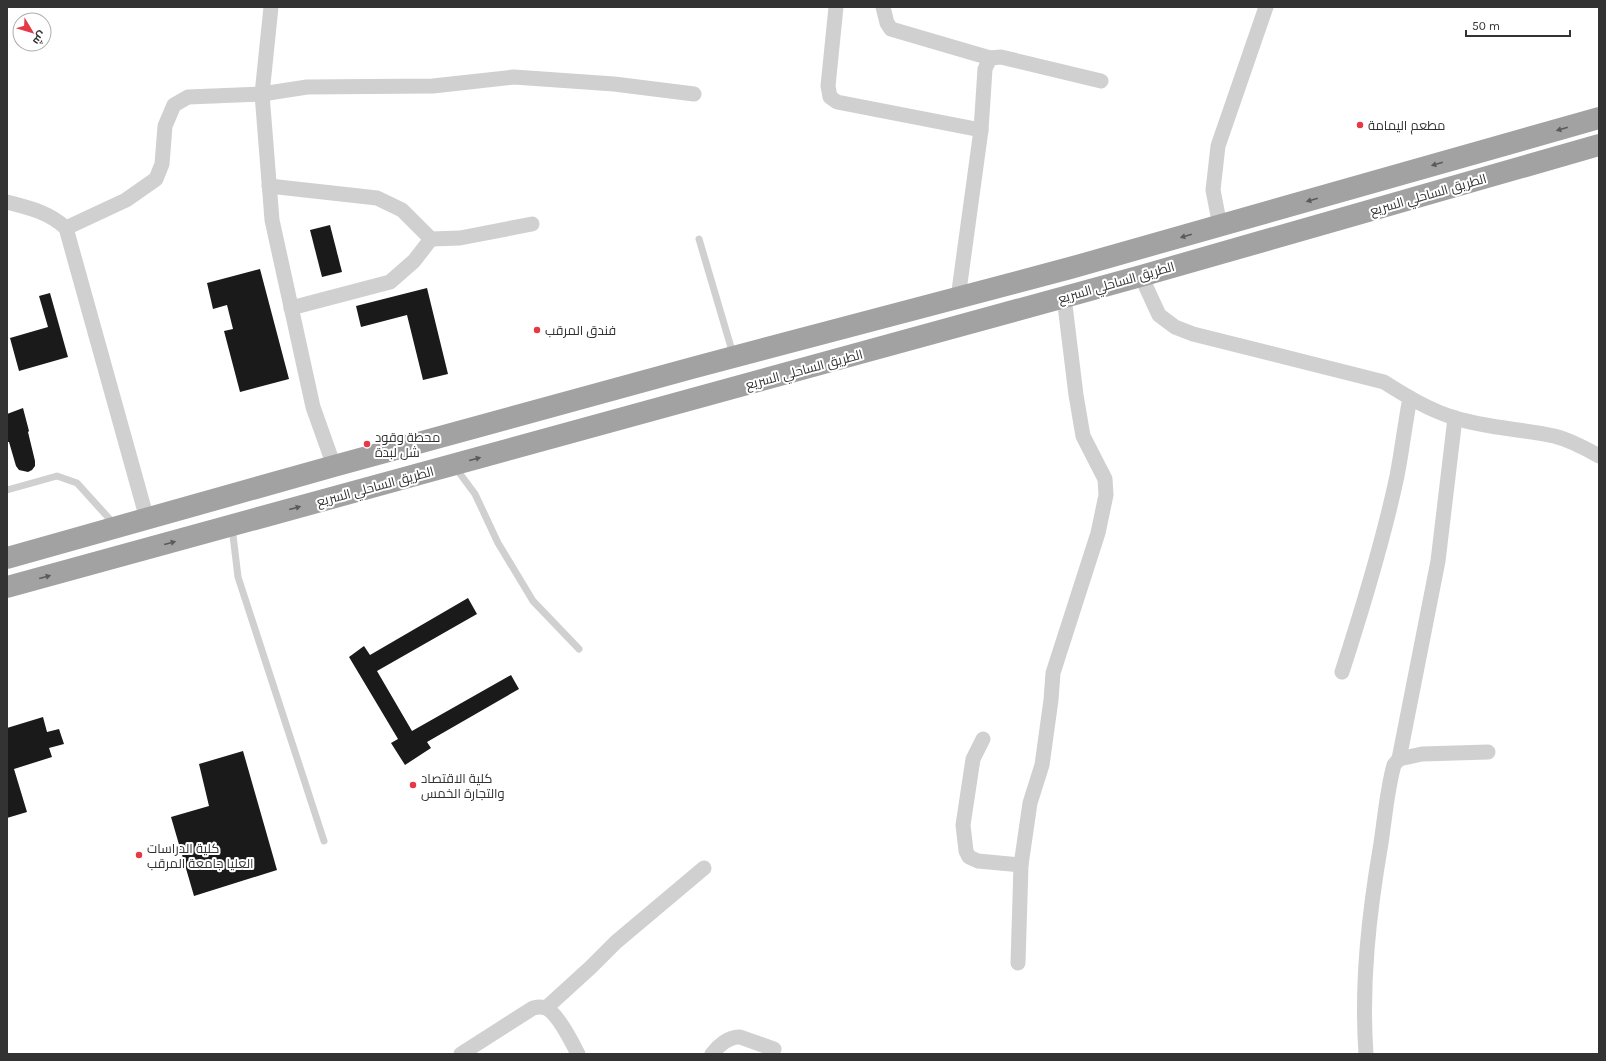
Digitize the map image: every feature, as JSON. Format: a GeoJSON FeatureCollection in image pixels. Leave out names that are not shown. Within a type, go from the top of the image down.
{"type":"FeatureCollection","features":[{"type":"Feature","properties":{"kind":"highway","name":"الطريق الساحلي السريع"},"geometry":{"type":"LineString","coordinates":[[7,558],[334,466],[1220,226],[1599,118]]}},
{"type":"Feature","properties":{"kind":"highway","name":"الطريق الساحلي السريع"},"geometry":{"type":"LineString","coordinates":[[7,587],[1141,276],[1599,145]]}},
{"type":"Feature","properties":{"kind":"street"},"geometry":{"type":"LineString","coordinates":[[836,7],[828,86],[830,97],[837,102],[981,130]]}},
{"type":"Feature","properties":{"kind":"street"},"geometry":{"type":"LineString","coordinates":[[883,7],[887,23],[891,29],[990,58],[1001,57],[1101,81]]}},
{"type":"Feature","properties":{"kind":"street"},"geometry":{"type":"LineString","coordinates":[[1220,226],[1213,190],[1218,146],[1266,7]]}},
{"type":"Feature","properties":{"kind":"street"},"geometry":{"type":"LineString","coordinates":[[275,8],[262,94],[272,220],[313,407],[334,466]]}},
{"type":"Feature","properties":{"kind":"street"},"geometry":{"type":"LineString","coordinates":[[958,298],[981,130],[985,69],[990,58]]}},
{"type":"Feature","properties":{"kind":"street"},"geometry":{"type":"LineString","coordinates":[[66,228],[126,200],[156,179],[162,164],[165,126],[174,105],[188,97],[262,94],[307,87],[433,86],[514,77],[614,84],[694,94]]}},
{"type":"Feature","properties":{"kind":"street"},"geometry":{"type":"LineString","coordinates":[[270,186],[377,198],[402,210],[431,239],[460,238],[532,224]]}},
{"type":"Feature","properties":{"kind":"street"},"geometry":{"type":"LineString","coordinates":[[7,202],[45,213],[57,220],[66,228],[147,519]]}},
{"type":"Feature","properties":{"kind":"street"},"geometry":{"type":"LineString","coordinates":[[291,308],[390,282],[414,261],[431,239]]}},
{"type":"Feature","properties":{"kind":"street"},"geometry":{"type":"LineString","coordinates":[[1141,276],[1159,316],[1175,327],[1193,334],[1222,340],[1258,352],[1384,382],[1410,398],[1438,412],[1455,418],[1555,436],[1599,456]]}},
{"type":"Feature","properties":{"kind":"street"},"geometry":{"type":"LineString","coordinates":[[1018,963],[1021,865],[1030,804],[1043,760],[1052,700],[1053,673],[1098,533],[1106,495],[1105,479],[1083,436],[1076,395],[1064,297]]}},
{"type":"Feature","properties":{"kind":"street"},"geometry":{"type":"LineString","coordinates":[[1342,672],[1377,557],[1397,475],[1410,398]]}},
{"type":"Feature","properties":{"kind":"street"},"geometry":{"type":"LineString","coordinates":[[1366,1054],[1363,1018],[1371,900],[1392,774],[1394,765],[1399,759],[1438,561],[1455,418]]}},
{"type":"Feature","properties":{"kind":"street"},"geometry":{"type":"LineString","coordinates":[[983,738],[973,759],[962,825],[966,851],[969,857],[978,861],[1021,865]]}},
{"type":"Feature","properties":{"kind":"street"},"geometry":{"type":"LineString","coordinates":[[1399,759],[1422,754],[1488,752]]}},
{"type":"Feature","properties":{"kind":"street"},"geometry":{"type":"LineString","coordinates":[[546,1008],[616,942],[704,868]]}},
{"type":"Feature","properties":{"kind":"street"},"geometry":{"type":"LineString","coordinates":[[462,1054],[533,1008],[539,1007],[546,1008],[553,1013],[578,1054]]}},
{"type":"Feature","properties":{"kind":"street"},"geometry":{"type":"LineString","coordinates":[[712,1054],[730,1038],[735,1036],[774,1050]]}},
{"type":"Feature","properties":{"kind":"lane"},"geometry":{"type":"LineString","coordinates":[[699,239],[734,357]]}},
{"type":"Feature","properties":{"kind":"lane"},"geometry":{"type":"LineString","coordinates":[[453,465],[475,494],[498,543],[533,601],[579,649]]}},
{"type":"Feature","properties":{"kind":"lane"},"geometry":{"type":"LineString","coordinates":[[7,490],[57,476],[77,483],[118,527]]}},
{"type":"Feature","properties":{"kind":"lane"},"geometry":{"type":"LineString","coordinates":[[232,526],[238,577],[324,841]]}},
{"type":"Feature","properties":{"kind":"building"},"geometry":{"type":"Polygon","coordinates":[[[330,225],[342,272],[322,277],[310,230],[330,225]]]}},
{"type":"Feature","properties":{"kind":"building"},"geometry":{"type":"Polygon","coordinates":[[[260,269],[289,379],[240,392],[224,331],[233,329],[227,305],[213,309],[207,283],[260,269]]]}},
{"type":"Feature","properties":{"kind":"building"},"geometry":{"type":"Polygon","coordinates":[[[427,288],[448,374],[423,380],[407,315],[361,327],[356,306],[427,288]]]}},
{"type":"Feature","properties":{"kind":"building"},"geometry":{"type":"Polygon","coordinates":[[[50,293],[68,357],[19,371],[10,338],[48,327],[39,296],[50,293]]]}},
{"type":"Feature","properties":{"kind":"building"},"geometry":{"type":"Polygon","coordinates":[[[23,408],[35,461],[35,466],[28,472],[19,470],[16,466],[9,442],[7,442],[7,414],[23,408]]]}},
{"type":"Feature","properties":{"kind":"building"},"geometry":{"type":"Polygon","coordinates":[[[468,598],[477,614],[377,671],[412,731],[511,675],[519,689],[427,742],[431,748],[405,765],[391,743],[398,739],[349,657],[364,646],[370,655],[468,598]]]}},
{"type":"Feature","properties":{"kind":"building"},"geometry":{"type":"Polygon","coordinates":[[[43,717],[47,732],[59,729],[64,744],[49,748],[52,757],[14,769],[27,812],[7,818],[7,728],[43,717]]]}},
{"type":"Feature","properties":{"kind":"building"},"geometry":{"type":"Polygon","coordinates":[[[243,751],[277,870],[194,896],[171,817],[209,806],[199,764],[243,751]]]}},
{"type":"Feature","properties":{"kind":"place","name":"مطعم اليمامة"},"geometry":{"type":"Point","coordinates":[1360,125]}},
{"type":"Feature","properties":{"kind":"place","name":"فندق المرقب"},"geometry":{"type":"Point","coordinates":[537,330]}},
{"type":"Feature","properties":{"kind":"place","name":"محطة وقود شل لبدة"},"geometry":{"type":"Point","coordinates":[367,444]}},
{"type":"Feature","properties":{"kind":"place","name":"كلية الاقتصاد والتجارة الخمس"},"geometry":{"type":"Point","coordinates":[413,785]}},
{"type":"Feature","properties":{"kind":"place","name":"كلية الدراسات العليا جامعة المرقب"},"geometry":{"type":"Point","coordinates":[139,855]}}]}
